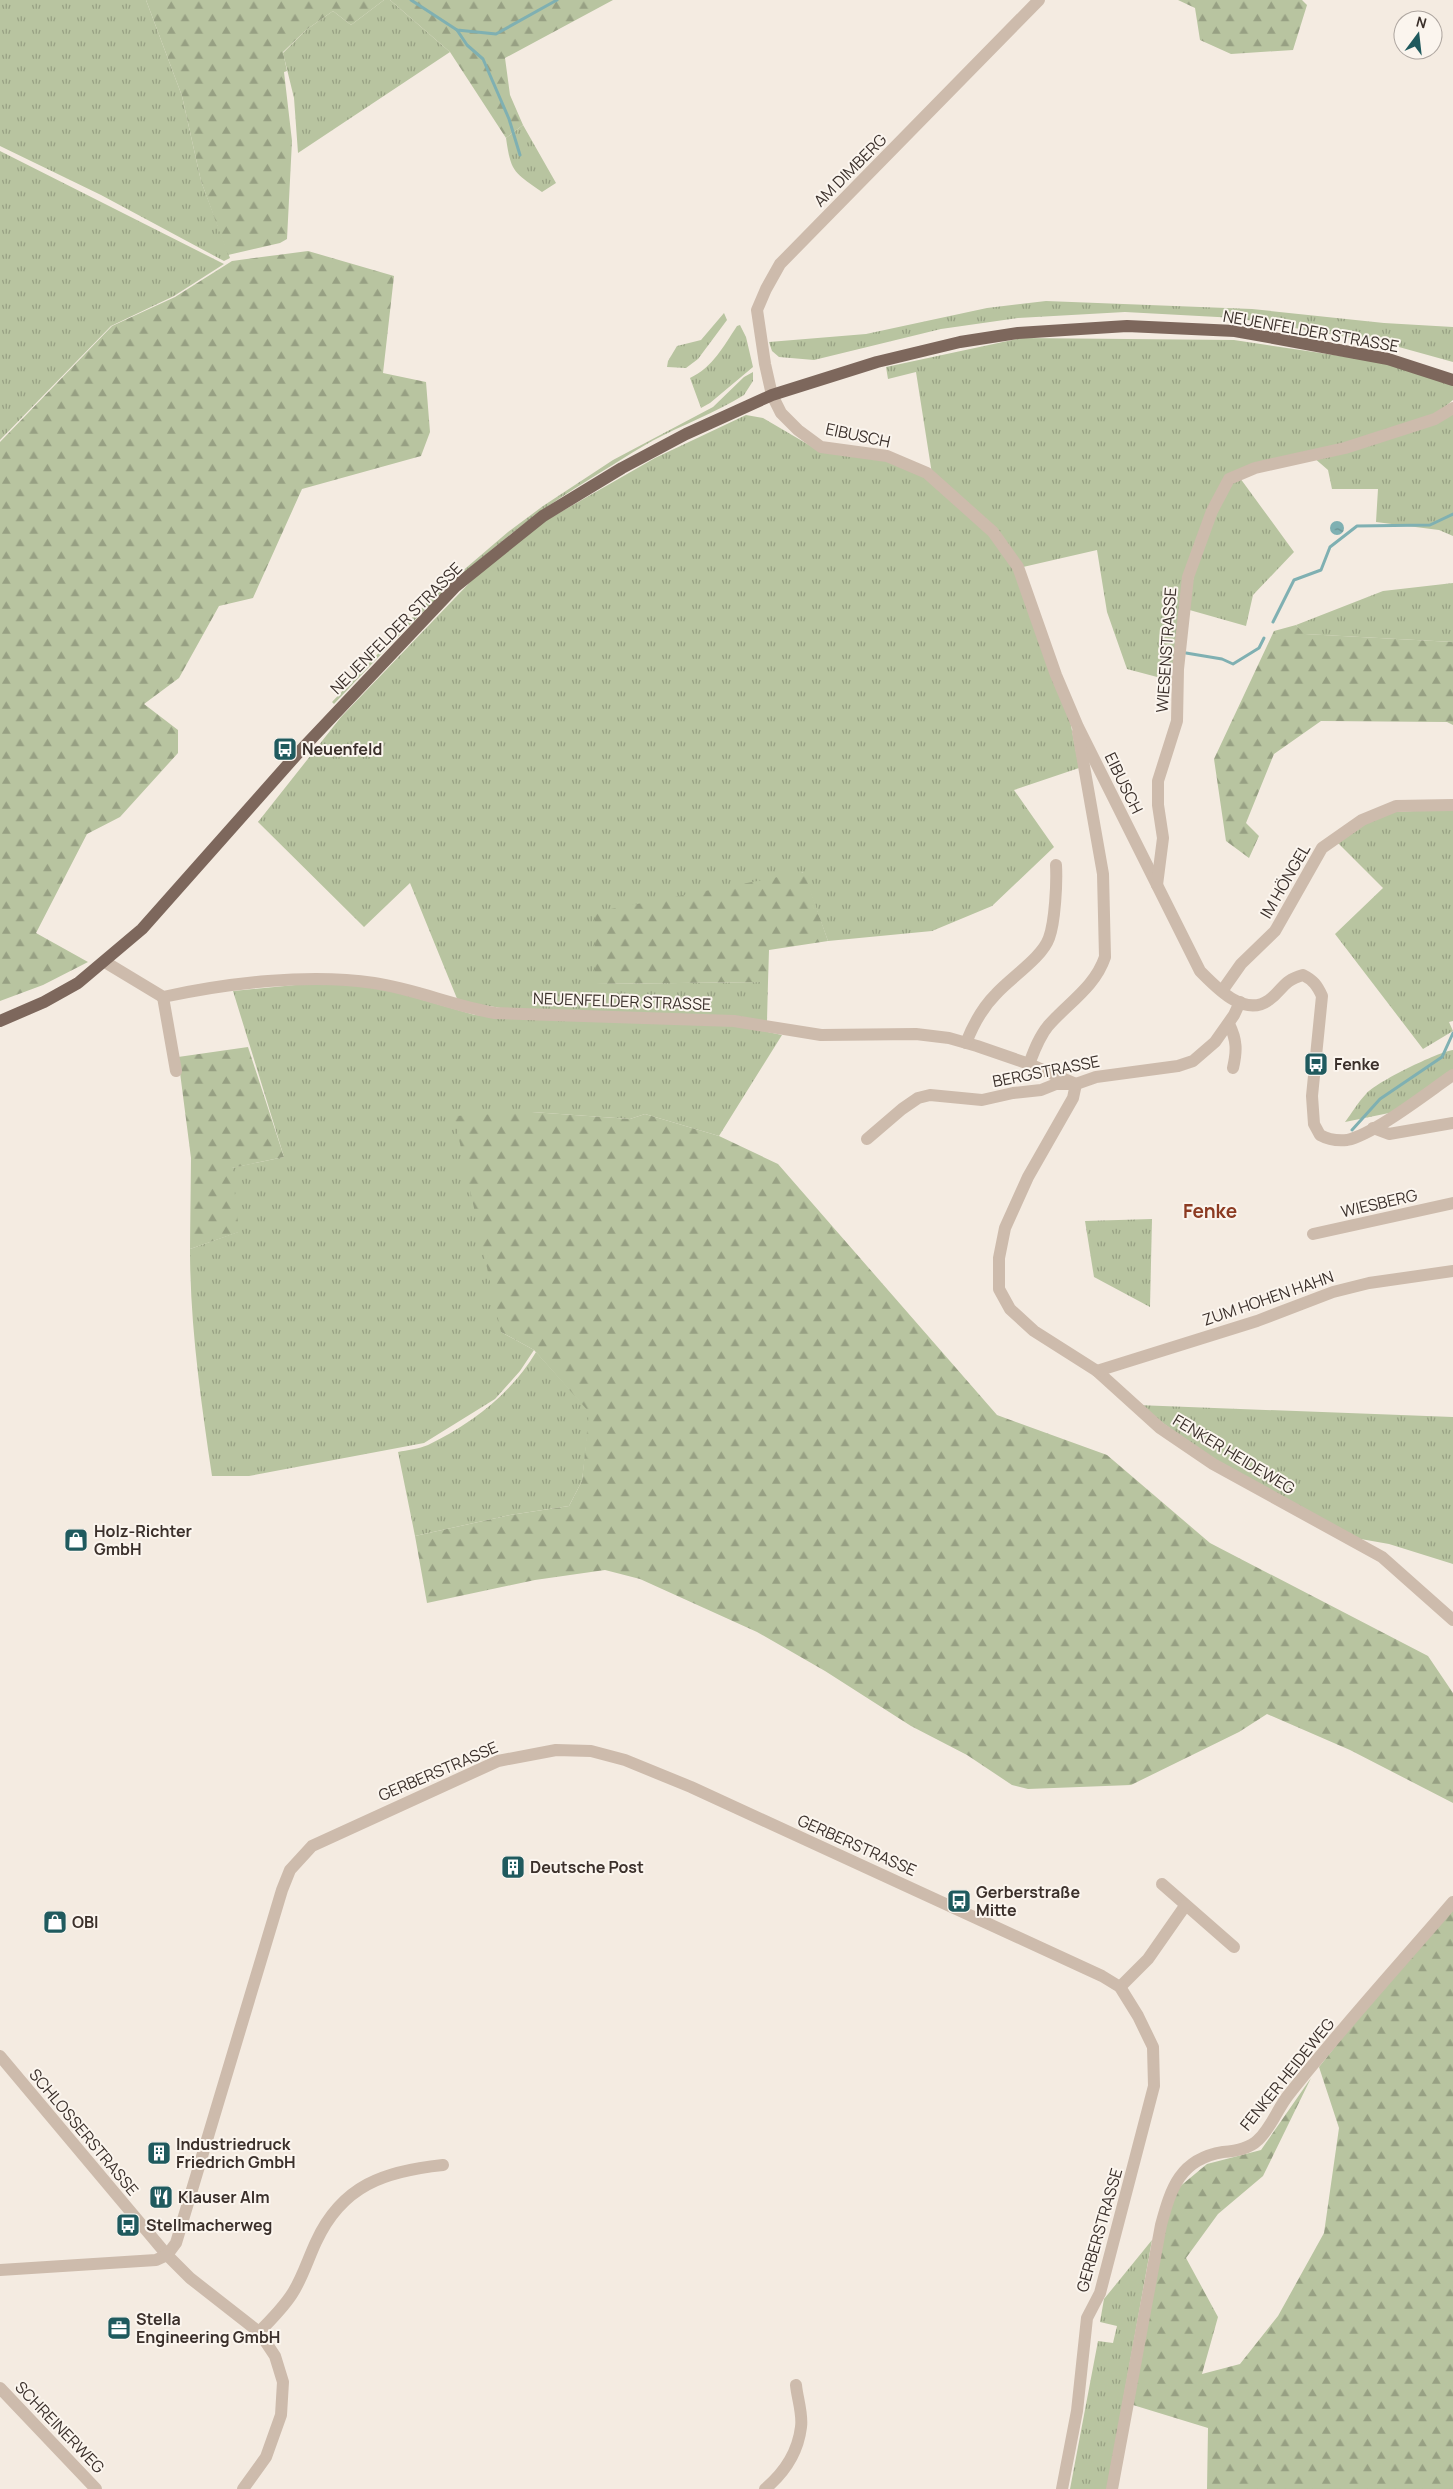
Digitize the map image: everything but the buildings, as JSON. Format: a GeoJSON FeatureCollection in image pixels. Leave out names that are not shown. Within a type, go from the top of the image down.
{"type":"FeatureCollection","features":[{"type":"Feature","properties":{"kind":"main road","name":"NEUENFELDER STRASSE"},"geometry":{"type":"LineString","coordinates":[[0,1021],[44,1002],[78,983],[105,962],[154,916],[298,752],[456,586],[543,516],[622,468],[686,434],[772,395],[860,366],[960,342],[1018,333],[1127,326],[1235,331],[1388,359],[1453,380]]}},
{"type":"Feature","properties":{"kind":"street","name":"AM DIMBERG"},"geometry":{"type":"LineString","coordinates":[[772,395],[760,342],[757,310],[766,288],[780,264],[1039,0]]}},
{"type":"Feature","properties":{"kind":"street","name":"EIBUSCH"},"geometry":{"type":"LineString","coordinates":[[772,395],[780,413],[798,430],[821,447],[887,456],[927,473],[993,532],[1018,567],[1056,676],[1078,728],[1200,971],[1222,991],[1240,1002],[1260,1005],[1270,1000],[1289,979],[1302,975],[1311,978],[1318,986],[1322,996],[1312,1096],[1314,1124],[1320,1135],[1336,1140],[1358,1136],[1373,1128]]}},
{"type":"Feature","properties":{"kind":"street","name":"WIESENSTRASSE"},"geometry":{"type":"LineString","coordinates":[[1157,884],[1163,838],[1158,805],[1158,781],[1177,721],[1179,659],[1188,577],[1212,511],[1229,479],[1255,468],[1345,448],[1435,419],[1453,408]]}},
{"type":"Feature","properties":{"kind":"street"},"geometry":{"type":"LineString","coordinates":[[1029,1064],[1038,1042],[1048,1026],[1087,988],[1101,970],[1104,957],[1103,874],[1079,746],[1078,728]]}},
{"type":"Feature","properties":{"kind":"street","name":"IM HÖNGEL"},"geometry":{"type":"LineString","coordinates":[[1222,991],[1241,964],[1274,931],[1322,848],[1353,825],[1396,806],[1453,806]]}},
{"type":"Feature","properties":{"kind":"street"},"geometry":{"type":"LineString","coordinates":[[966,1043],[981,1013],[995,995],[1044,948],[1049,938],[1057,879],[1056,865]]}},
{"type":"Feature","properties":{"kind":"street"},"geometry":{"type":"LineString","coordinates":[[105,962],[163,996],[176,1071]]}},
{"type":"Feature","properties":{"kind":"street","name":"NEUENFELDER STRASSE"},"geometry":{"type":"LineString","coordinates":[[163,996],[218,987],[334,978],[382,985],[468,1009],[495,1013],[734,1021],[821,1035],[916,1034],[949,1038],[966,1043],[1029,1064],[1076,1084]]}},
{"type":"Feature","properties":{"kind":"street","name":"BERGSTRASSE"},"geometry":{"type":"LineString","coordinates":[[866,1138],[918,1098],[930,1095],[982,1100],[1041,1090],[1056,1084],[1076,1084],[1096,1077],[1178,1066],[1193,1061],[1205,1053],[1228,1024],[1240,1002]]}},
{"type":"Feature","properties":{"kind":"street"},"geometry":{"type":"LineString","coordinates":[[1228,1024],[1235,1038],[1237,1050],[1233,1068]]}},
{"type":"Feature","properties":{"kind":"street"},"geometry":{"type":"LineString","coordinates":[[1373,1128],[1453,1075]]}},
{"type":"Feature","properties":{"kind":"street","name":"FENKER HEIDEWEG"},"geometry":{"type":"LineString","coordinates":[[1076,1084],[1073,1098],[1028,1177],[1007,1222],[999,1258],[999,1289],[1010,1309],[1034,1331],[1097,1370],[1160,1428],[1213,1464],[1382,1556],[1453,1620]]}},
{"type":"Feature","properties":{"kind":"street"},"geometry":{"type":"LineString","coordinates":[[1373,1128],[1389,1134],[1453,1123]]}},
{"type":"Feature","properties":{"kind":"street","name":"WIESBERG"},"geometry":{"type":"LineString","coordinates":[[1313,1234],[1453,1203]]}},
{"type":"Feature","properties":{"kind":"street","name":"ZUM HOHEN HAHN"},"geometry":{"type":"LineString","coordinates":[[1097,1370],[1257,1321],[1342,1290],[1369,1283],[1453,1271]]}},
{"type":"Feature","properties":{"kind":"street","name":"GERBERSTRASSE"},"geometry":{"type":"LineString","coordinates":[[167,2255],[176,2243],[257,1978],[275,1911],[290,1870],[312,1846],[498,1761],[556,1750],[591,1750],[626,1760],[691,1787],[1102,1976],[1120,1987],[1138,2016],[1153,2047],[1154,2086],[1100,2293],[1087,2318],[1077,2411],[1062,2489]]}},
{"type":"Feature","properties":{"kind":"street"},"geometry":{"type":"LineString","coordinates":[[1162,1884],[1234,1947]]}},
{"type":"Feature","properties":{"kind":"street","name":"FENKER HEIDEWEG"},"geometry":{"type":"LineString","coordinates":[[1112,2489],[1162,2224],[1169,2194],[1176,2179],[1190,2167],[1213,2154],[1241,2150],[1258,2141],[1288,2094],[1453,1902]]}},
{"type":"Feature","properties":{"kind":"street"},"geometry":{"type":"LineString","coordinates":[[1120,1987],[1148,1959],[1186,1906]]}},
{"type":"Feature","properties":{"kind":"street","name":"SCHLOSSERSTRASSE"},"geometry":{"type":"LineString","coordinates":[[0,2056],[167,2255],[190,2278],[259,2332],[275,2356],[282,2382],[281,2415],[266,2457],[243,2489]]}},
{"type":"Feature","properties":{"kind":"street"},"geometry":{"type":"LineString","coordinates":[[259,2332],[293,2294],[317,2239],[336,2210],[356,2191],[378,2178],[413,2168],[443,2165]]}},
{"type":"Feature","properties":{"kind":"street"},"geometry":{"type":"LineString","coordinates":[[0,2270],[156,2260],[167,2255]]}},
{"type":"Feature","properties":{"kind":"street"},"geometry":{"type":"LineString","coordinates":[[765,2489],[783,2473],[791,2460],[801,2426],[796,2384]]}},
{"type":"Feature","properties":{"kind":"street","name":"SCHREINERWEG"},"geometry":{"type":"LineString","coordinates":[[0,2388],[96,2489]]}},
{"type":"Feature","properties":{"kind":"green space"},"geometry":{"type":"Polygon","coordinates":[[[0,0],[146,0],[182,96],[201,181],[230,258],[224,261],[101,195],[0,146],[0,0]]]}},
{"type":"Feature","properties":{"kind":"green space"},"geometry":{"type":"Polygon","coordinates":[[[146,0],[384,0],[351,25],[333,11],[306,30],[283,52],[287,71],[284,72],[292,141],[287,239],[280,243],[228,255],[201,181],[182,96],[146,0]]]}},
{"type":"Feature","properties":{"kind":"green space"},"geometry":{"type":"Polygon","coordinates":[[[384,0],[390,0],[450,52],[298,153],[294,98],[283,53],[306,30],[333,11],[351,25],[384,0]]]}},
{"type":"Feature","properties":{"kind":"green space"},"geometry":{"type":"Polygon","coordinates":[[[390,0],[613,0],[505,58],[510,95],[523,125],[506,138],[450,52],[390,0]]]}},
{"type":"Feature","properties":{"kind":"green space"},"geometry":{"type":"Polygon","coordinates":[[[1178,0],[1302,0],[1307,5],[1293,50],[1231,54],[1200,40],[1195,8],[1178,0]]]}},
{"type":"Feature","properties":{"kind":"green space"},"geometry":{"type":"Polygon","coordinates":[[[523,125],[556,183],[542,192],[515,171],[510,158],[506,138],[523,125]]]}},
{"type":"Feature","properties":{"kind":"green space"},"geometry":{"type":"Polygon","coordinates":[[[0,151],[224,264],[174,296],[111,326],[0,440],[0,151]]]}},
{"type":"Feature","properties":{"kind":"green space"},"geometry":{"type":"Polygon","coordinates":[[[308,251],[394,276],[383,373],[426,382],[430,432],[421,456],[302,489],[253,598],[219,606],[179,678],[144,704],[178,730],[178,753],[120,817],[87,834],[36,933],[88,962],[43,985],[0,1001],[0,442],[112,326],[175,297],[232,261],[308,251]]]}},
{"type":"Feature","properties":{"kind":"green space"},"geometry":{"type":"Polygon","coordinates":[[[1046,301],[1252,309],[1384,323],[1453,327],[1453,362],[1388,344],[1236,318],[1125,312],[1018,318],[941,329],[814,360],[779,357],[772,351],[769,342],[866,334],[987,308],[1046,301]]]}},
{"type":"Feature","properties":{"kind":"green space"},"geometry":{"type":"Polygon","coordinates":[[[724,313],[727,320],[698,359],[686,368],[667,367],[668,361],[677,346],[701,340],[724,313]]]}},
{"type":"Feature","properties":{"kind":"green space"},"geometry":{"type":"Polygon","coordinates":[[[740,325],[746,337],[753,367],[710,403],[701,408],[690,378],[711,362],[737,326],[740,325]]]}},
{"type":"Feature","properties":{"kind":"green space"},"geometry":{"type":"Polygon","coordinates":[[[1021,338],[1234,340],[1388,363],[1453,385],[1453,400],[1433,417],[1229,477],[1198,545],[1176,682],[1127,669],[1107,612],[1097,550],[1023,567],[932,474],[916,372],[888,379],[886,367],[1021,338]]]}},
{"type":"Feature","properties":{"kind":"green space"},"geometry":{"type":"Polygon","coordinates":[[[753,372],[753,381],[744,395],[722,408],[663,435],[642,447],[574,489],[509,536],[418,617],[334,704],[332,702],[432,597],[508,532],[543,506],[613,460],[713,407],[744,377],[753,372]]]}},
{"type":"Feature","properties":{"kind":"green space"},"geometry":{"type":"Polygon","coordinates":[[[1453,413],[1453,536],[1439,530],[1376,522],[1378,489],[1332,489],[1328,470],[1313,457],[1453,413]]]}},
{"type":"Feature","properties":{"kind":"green space"},"geometry":{"type":"Polygon","coordinates":[[[746,415],[763,418],[821,452],[886,459],[924,475],[991,534],[1014,569],[1070,720],[1079,768],[1014,790],[1054,847],[992,906],[932,931],[828,941],[803,872],[596,984],[768,982],[767,1021],[520,1011],[458,1001],[410,883],[364,927],[258,822],[341,717],[476,576],[545,521],[655,458],[746,415]]]}},
{"type":"Feature","properties":{"kind":"green space"},"geometry":{"type":"Polygon","coordinates":[[[1240,478],[1294,552],[1253,595],[1246,626],[1186,609],[1201,547],[1232,482],[1240,478]]]}},
{"type":"Feature","properties":{"kind":"green space"},"geometry":{"type":"Polygon","coordinates":[[[1453,583],[1453,642],[1304,634],[1296,625],[1383,591],[1453,583]]]}},
{"type":"Feature","properties":{"kind":"green space"},"geometry":{"type":"Polygon","coordinates":[[[1296,625],[1305,634],[1453,642],[1453,725],[1447,722],[1321,721],[1274,754],[1246,823],[1259,836],[1249,858],[1226,841],[1214,759],[1274,631],[1296,625]]]}},
{"type":"Feature","properties":{"kind":"green space"},"geometry":{"type":"Polygon","coordinates":[[[1453,809],[1453,1021],[1449,1022],[1453,1031],[1423,1049],[1335,934],[1383,888],[1336,841],[1352,830],[1393,812],[1453,809]]]}},
{"type":"Feature","properties":{"kind":"green space"},"geometry":{"type":"Polygon","coordinates":[[[804,872],[828,941],[769,950],[768,982],[595,984],[595,912],[804,872]]]}},
{"type":"Feature","properties":{"kind":"green space"},"geometry":{"type":"Polygon","coordinates":[[[326,982],[378,987],[475,1015],[730,1024],[782,1035],[719,1136],[645,1114],[630,1119],[532,1112],[501,1332],[534,1350],[520,1371],[495,1399],[424,1443],[249,1476],[212,1476],[194,1335],[190,1249],[238,1232],[231,1168],[284,1157],[233,991],[326,982]]]}},
{"type":"Feature","properties":{"kind":"green space"},"geometry":{"type":"Polygon","coordinates":[[[248,1047],[284,1157],[232,1168],[239,1232],[190,1249],[191,1158],[178,1057],[248,1047]]]}},
{"type":"Feature","properties":{"kind":"green space"},"geometry":{"type":"Polygon","coordinates":[[[1453,1050],[1453,1070],[1394,1112],[1345,1122],[1360,1100],[1382,1082],[1434,1056],[1453,1050]]]}},
{"type":"Feature","properties":{"kind":"green space"},"geometry":{"type":"Polygon","coordinates":[[[532,1112],[630,1119],[645,1114],[719,1136],[778,1164],[997,1415],[1107,1455],[1210,1543],[1428,1656],[1453,1693],[1453,1803],[1350,1750],[1267,1714],[1239,1732],[1131,1785],[1028,1789],[1012,1785],[967,1755],[911,1726],[825,1671],[757,1632],[640,1579],[605,1570],[535,1580],[427,1603],[415,1536],[510,1515],[569,1506],[582,1481],[589,1412],[534,1350],[501,1332],[454,1116],[532,1112]]]}},
{"type":"Feature","properties":{"kind":"green space"},"geometry":{"type":"Polygon","coordinates":[[[1152,1219],[1150,1307],[1094,1277],[1085,1221],[1152,1219]]]}},
{"type":"Feature","properties":{"kind":"green space"},"geometry":{"type":"Polygon","coordinates":[[[536,1352],[590,1412],[582,1481],[569,1506],[510,1515],[415,1536],[398,1452],[428,1445],[475,1417],[503,1394],[536,1352]]]}},
{"type":"Feature","properties":{"kind":"green space"},"geometry":{"type":"Polygon","coordinates":[[[1137,1405],[1453,1417],[1453,1564],[1389,1544],[1355,1538],[1234,1473],[1137,1405]]]}},
{"type":"Feature","properties":{"kind":"green space"},"geometry":{"type":"Polygon","coordinates":[[[1453,1906],[1453,2489],[1207,2489],[1208,2428],[1133,2405],[1165,2226],[1178,2188],[1207,2164],[1261,2150],[1311,2078],[1263,2176],[1218,2214],[1186,2258],[1218,2317],[1202,2374],[1240,2364],[1278,2316],[1324,2233],[1339,2128],[1319,2067],[1399,1966],[1453,1906]]]}},
{"type":"Feature","properties":{"kind":"green space"},"geometry":{"type":"Polygon","coordinates":[[[1152,2240],[1107,2489],[1070,2489],[1098,2341],[1113,2343],[1117,2326],[1100,2322],[1104,2299],[1152,2240]]]}},
{"type":"Feature","properties":{"kind":"water"},"geometry":{"type":"Polygon","coordinates":[[[1334,521],[1340,521],[1344,528],[1340,535],[1334,535],[1330,531],[1330,525],[1334,521]]]}},
{"type":"Feature","properties":{"kind":"waterway"},"geometry":{"type":"LineString","coordinates":[[411,0],[457,30],[496,34],[557,0]]}},
{"type":"Feature","properties":{"kind":"waterway"},"geometry":{"type":"LineString","coordinates":[[457,30],[467,45],[483,59],[509,119],[520,155]]}},
{"type":"Feature","properties":{"kind":"waterway"},"geometry":{"type":"LineString","coordinates":[[1273,622],[1294,580],[1321,570],[1330,547],[1357,526],[1430,525],[1453,514]]}},
{"type":"Feature","properties":{"kind":"waterway"},"geometry":{"type":"LineString","coordinates":[[1186,653],[1222,659],[1233,664],[1259,648],[1264,638]]}},
{"type":"Feature","properties":{"kind":"waterway"},"geometry":{"type":"LineString","coordinates":[[1352,1130],[1380,1099],[1442,1057],[1453,1033]]}},
{"type":"Feature","properties":{"kind":"place","name":"Neuenfeld"},"geometry":{"type":"Point","coordinates":[285,749]}},
{"type":"Feature","properties":{"kind":"place","name":"Fenke"},"geometry":{"type":"Point","coordinates":[1316,1064]}},
{"type":"Feature","properties":{"kind":"place","name":"Holz-Richter GmbH"},"geometry":{"type":"Point","coordinates":[76,1540]}},
{"type":"Feature","properties":{"kind":"place","name":"Deutsche Post"},"geometry":{"type":"Point","coordinates":[513,1867]}},
{"type":"Feature","properties":{"kind":"place","name":"Gerberstraße Mitte"},"geometry":{"type":"Point","coordinates":[959,1901]}},
{"type":"Feature","properties":{"kind":"place","name":"OBI"},"geometry":{"type":"Point","coordinates":[55,1922]}},
{"type":"Feature","properties":{"kind":"place","name":"Industriedruck Friedrich GmbH"},"geometry":{"type":"Point","coordinates":[159,2153]}},
{"type":"Feature","properties":{"kind":"place","name":"Klauser Alm"},"geometry":{"type":"Point","coordinates":[161,2197]}},
{"type":"Feature","properties":{"kind":"place","name":"Stellmacherweg"},"geometry":{"type":"Point","coordinates":[128,2225]}},
{"type":"Feature","properties":{"kind":"place","name":"Stella Engineering GmbH"},"geometry":{"type":"Point","coordinates":[119,2328]}},
{"type":"Feature","properties":{"kind":"district","name":"Fenke"},"geometry":{"type":"Point","coordinates":[1210,1211]}}]}
